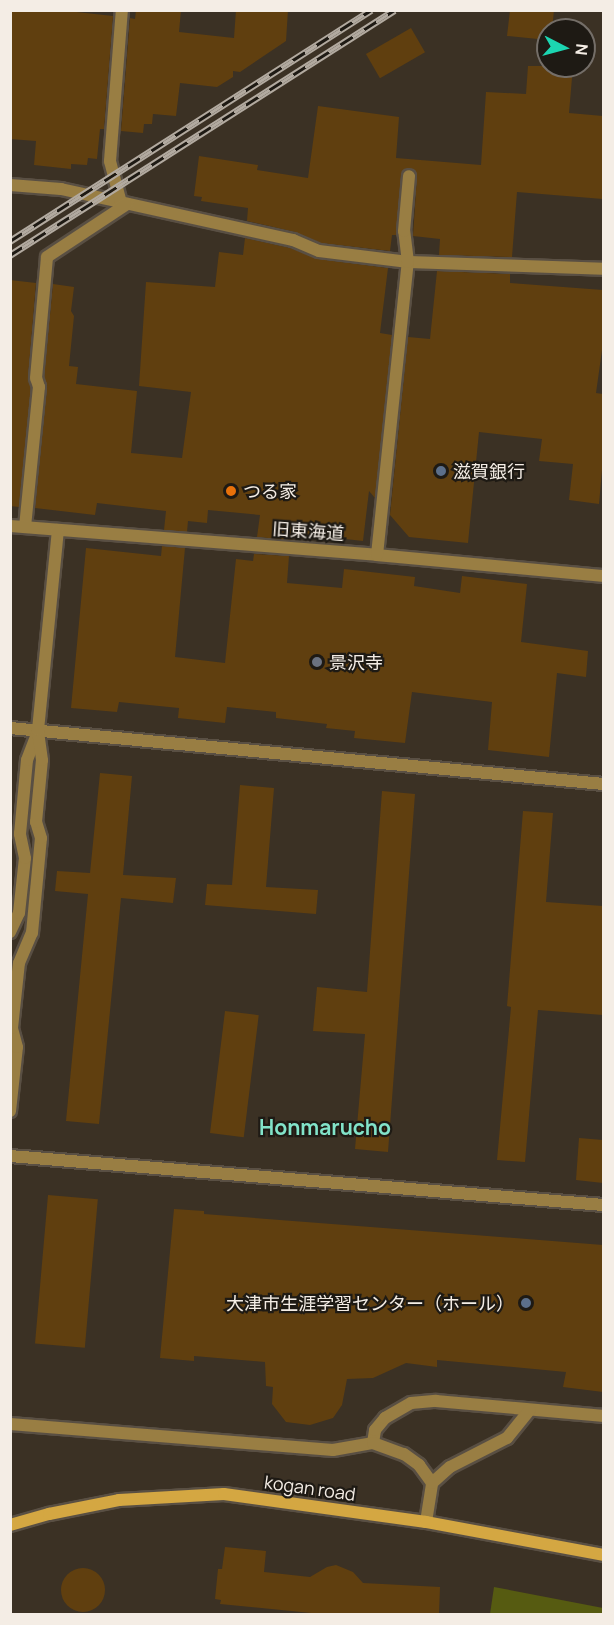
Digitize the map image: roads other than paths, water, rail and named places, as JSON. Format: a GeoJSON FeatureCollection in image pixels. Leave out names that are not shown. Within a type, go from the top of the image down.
{"type":"FeatureCollection","features":[{"type":"Feature","properties":{"kind":"main road","name":"kogan road"},"geometry":{"type":"LineString","coordinates":[[10,1525],[49,1514],[119,1500],[224,1494],[426,1522],[603,1555]]}},
{"type":"Feature","properties":{"kind":"street"},"geometry":{"type":"LineString","coordinates":[[122,10],[110,161],[124,204]]}},
{"type":"Feature","properties":{"kind":"street"},"geometry":{"type":"LineString","coordinates":[[377,555],[408,262],[404,231],[409,176]]}},
{"type":"Feature","properties":{"kind":"street"},"geometry":{"type":"LineString","coordinates":[[10,185],[61,189],[292,240],[319,251],[408,262],[603,269]]}},
{"type":"Feature","properties":{"kind":"street"},"geometry":{"type":"LineString","coordinates":[[25,527],[39,387],[36,378],[47,257],[124,204]]}},
{"type":"Feature","properties":{"kind":"street","name":"旧東海道"},"geometry":{"type":"LineString","coordinates":[[10,525],[603,576]]}},
{"type":"Feature","properties":{"kind":"street"},"geometry":{"type":"LineString","coordinates":[[10,1111],[17,1047],[12,1028],[16,985],[19,963],[32,933],[41,838],[36,822],[42,760],[38,730],[58,530]]}},
{"type":"Feature","properties":{"kind":"street"},"geometry":{"type":"LineString","coordinates":[[10,728],[603,784]]}},
{"type":"Feature","properties":{"kind":"street"},"geometry":{"type":"LineString","coordinates":[[10,932],[19,913],[25,858],[20,834],[27,760],[38,730]]}},
{"type":"Feature","properties":{"kind":"street"},"geometry":{"type":"LineString","coordinates":[[10,1156],[603,1205]]}},
{"type":"Feature","properties":{"kind":"street"},"geometry":{"type":"LineString","coordinates":[[373,1443],[375,1430],[385,1418],[411,1403],[436,1401],[603,1416]]}},
{"type":"Feature","properties":{"kind":"street"},"geometry":{"type":"LineString","coordinates":[[426,1522],[432,1483],[450,1467],[507,1438],[530,1410]]}},
{"type":"Feature","properties":{"kind":"street"},"geometry":{"type":"LineString","coordinates":[[10,1424],[333,1450],[373,1443],[404,1454],[419,1465],[432,1483]]}},
{"type":"Feature","properties":{"kind":"railway"},"geometry":{"type":"LineString","coordinates":[[10,241],[371,10]]}},
{"type":"Feature","properties":{"kind":"railway"},"geometry":{"type":"LineString","coordinates":[[10,255],[395,10]]}},
{"type":"Feature","properties":{"kind":"place","name":"滋賀銀行"},"geometry":{"type":"Point","coordinates":[441,471]}},
{"type":"Feature","properties":{"kind":"place","name":"つる家"},"geometry":{"type":"Point","coordinates":[231,491]}},
{"type":"Feature","properties":{"kind":"place","name":"景沢寺"},"geometry":{"type":"Point","coordinates":[317,662]}},
{"type":"Feature","properties":{"kind":"place","name":"大津市生涯学習センター（ホール）"},"geometry":{"type":"Point","coordinates":[526,1303]}},
{"type":"Feature","properties":{"kind":"district","name":"Honmarucho"},"geometry":{"type":"Point","coordinates":[325,1127]}}]}
